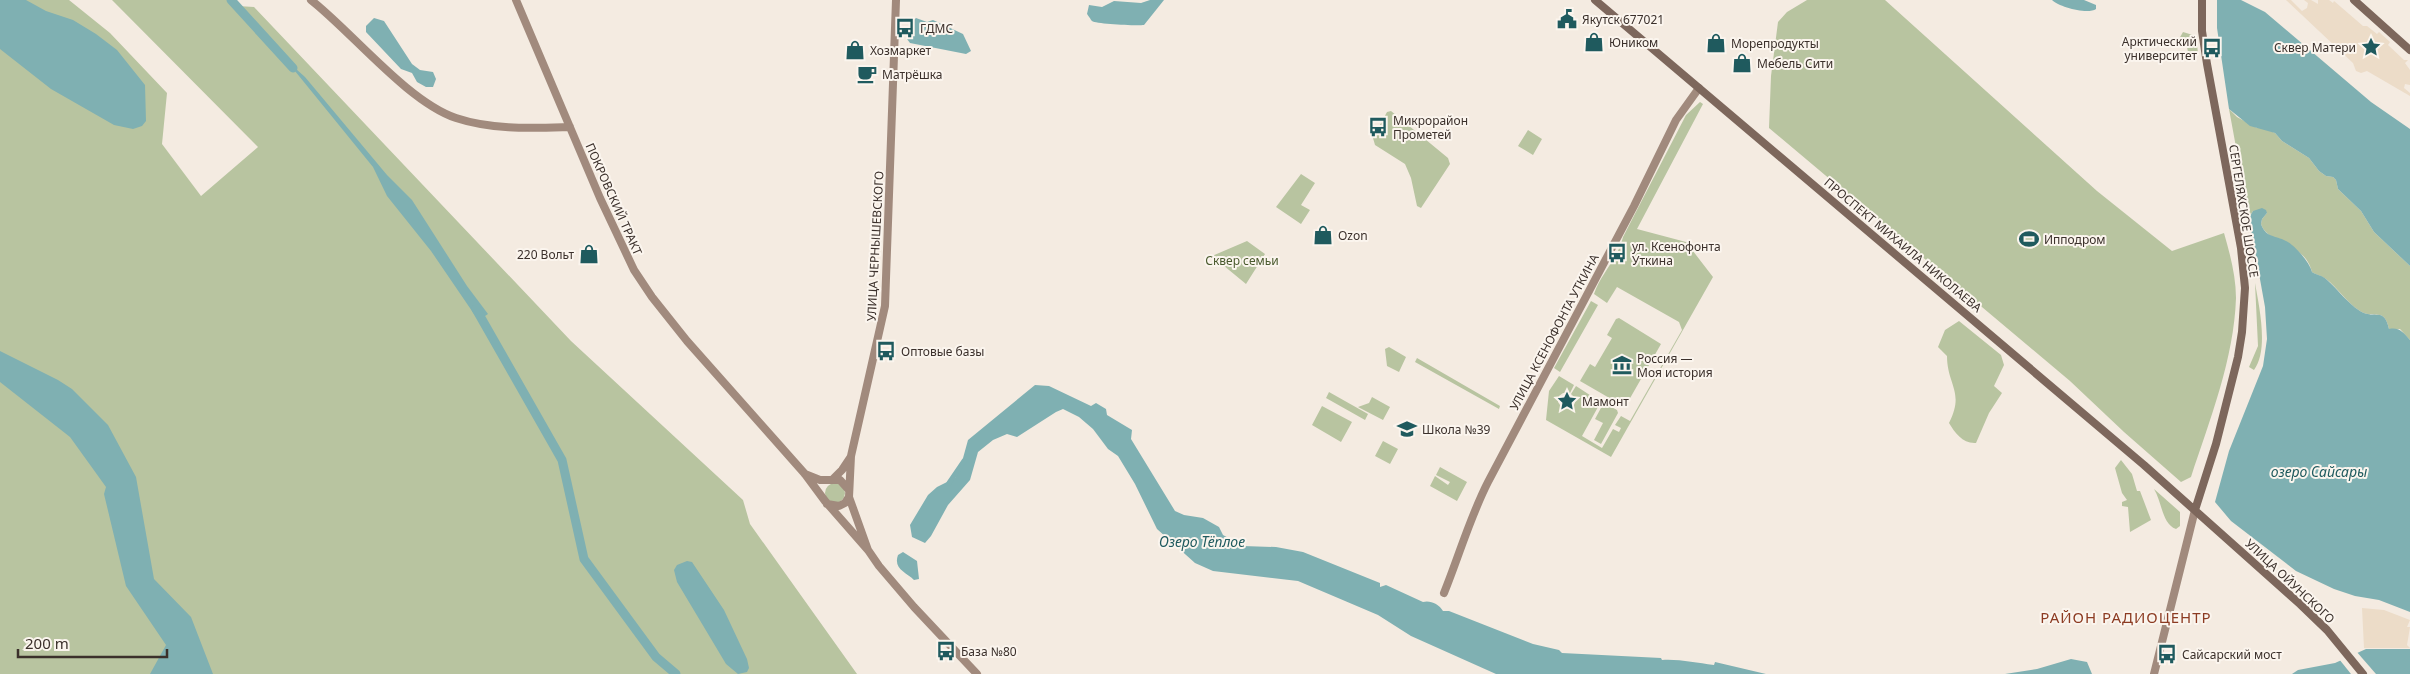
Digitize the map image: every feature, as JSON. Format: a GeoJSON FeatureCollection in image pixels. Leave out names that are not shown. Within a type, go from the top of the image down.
{"type":"FeatureCollection","features":[{"type":"Feature","properties":{"kind":"main road"},"geometry":{"type":"LineString","coordinates":[[311,0],[418,96],[455,118],[501,127],[570,127]]}},
{"type":"Feature","properties":{"kind":"main road","name":"ПОКРОВСКИЙ ТРАКТ"},"geometry":{"type":"LineString","coordinates":[[516,0],[618,240],[652,298],[687,342],[805,474],[825,501],[868,550]]}},
{"type":"Feature","properties":{"kind":"main road","name":"УЛИЦА ЧЕРНЫШЕВСКОГО"},"geometry":{"type":"LineString","coordinates":[[896,0],[884,306],[881,330],[851,456],[849,494],[868,550],[914,607],[977,674]]}},
{"type":"Feature","properties":{"kind":"main road","name":"ПРОСПЕКТ МИХАИЛА НИКОЛАЕВА"},"geometry":{"type":"LineString","coordinates":[[1595,0],[2057,390],[2195,510]]}},
{"type":"Feature","properties":{"kind":"main road","name":"СЕРГЕЛЯХСКОЕ ШОССЕ"},"geometry":{"type":"LineString","coordinates":[[2195,510],[2216,444],[2238,357],[2244,308],[2240,248],[2202,31],[2202,0]]}},
{"type":"Feature","properties":{"kind":"main road"},"geometry":{"type":"LineString","coordinates":[[2354,0],[2410,50]]}},
{"type":"Feature","properties":{"kind":"main road","name":"УЛИЦА КСЕНОФОНТА УТКИНА"},"geometry":{"type":"LineString","coordinates":[[1444,593],[1468,534],[1473,511],[1485,487],[1634,206],[1676,120],[1699,88]]}},
{"type":"Feature","properties":{"kind":"main road"},"geometry":{"type":"LineString","coordinates":[[805,474],[830,481],[843,482],[849,494],[845,503],[839,506],[825,501],[822,490],[830,481],[842,470],[851,456]]}},
{"type":"Feature","properties":{"kind":"main road"},"geometry":{"type":"LineString","coordinates":[[2154,674],[2195,510]]}},
{"type":"Feature","properties":{"kind":"main road","name":"УЛИЦА ОЙУНСКОГО"},"geometry":{"type":"LineString","coordinates":[[2195,510],[2327,630],[2363,674]]}},
{"type":"Feature","properties":{"kind":"green space"},"geometry":{"type":"Polygon","coordinates":[[[0,0],[69,0],[110,33],[167,93],[162,144],[201,196],[258,147],[112,0],[230,0],[238,6],[254,7],[571,341],[743,500],[750,524],[857,674],[0,674],[0,0]]]}},
{"type":"Feature","properties":{"kind":"green space","name":"Ипподром"},"geometry":{"type":"Polygon","coordinates":[[[1807,0],[1885,0],[2097,191],[2172,251],[2224,233],[2235,282],[2236,298],[2231,344],[2220,389],[2191,477],[2181,482],[2070,381],[1769,128],[1771,76],[1778,22],[1787,12],[1807,0]]]}},
{"type":"Feature","properties":{"kind":"green space"},"geometry":{"type":"Polygon","coordinates":[[[2183,32],[2196,36],[2198,53],[2195,57],[2189,57],[2187,47],[2179,39],[2183,32]]]}},
{"type":"Feature","properties":{"kind":"green space"},"geometry":{"type":"Polygon","coordinates":[[[1700,102],[1703,104],[1637,229],[1686,242],[1713,277],[1611,457],[1546,420],[1549,391],[1559,376],[1574,385],[1570,393],[1563,393],[1559,396],[1558,402],[1562,408],[1570,409],[1574,406],[1575,400],[1571,394],[1576,386],[1599,401],[1599,406],[1591,404],[1598,407],[1582,436],[1602,448],[1613,429],[1619,432],[1621,428],[1615,425],[1621,416],[1630,421],[1682,330],[1679,322],[1617,287],[1607,303],[1594,294],[1621,245],[1623,237],[1686,115],[1700,102]]]}},
{"type":"Feature","properties":{"kind":"green space"},"geometry":{"type":"Polygon","coordinates":[[[2229,109],[2237,117],[2257,128],[2264,128],[2275,133],[2282,141],[2309,158],[2319,171],[2326,176],[2333,177],[2336,180],[2338,189],[2361,211],[2374,232],[2410,266],[2410,340],[2400,329],[2389,329],[2387,322],[2382,316],[2360,311],[2326,279],[2312,272],[2308,262],[2302,255],[2265,231],[2261,224],[2262,219],[2267,213],[2253,211],[2249,218],[2229,109]]]}},
{"type":"Feature","properties":{"kind":"green space"},"geometry":{"type":"Polygon","coordinates":[[[1391,111],[1448,158],[1450,164],[1421,208],[1417,206],[1411,178],[1405,164],[1375,145],[1373,138],[1387,112],[1391,111]]]}},
{"type":"Feature","properties":{"kind":"green space"},"geometry":{"type":"Polygon","coordinates":[[[1528,130],[1542,139],[1533,155],[1518,146],[1528,130]]]}},
{"type":"Feature","properties":{"kind":"green space"},"geometry":{"type":"Polygon","coordinates":[[[1301,174],[1315,183],[1301,205],[1310,210],[1301,224],[1276,207],[1301,174]]]}},
{"type":"Feature","properties":{"kind":"green space","name":"Сквер семьи"},"geometry":{"type":"Polygon","coordinates":[[[1247,241],[1265,254],[1246,284],[1212,256],[1247,241]]]}},
{"type":"Feature","properties":{"kind":"green space"},"geometry":{"type":"Polygon","coordinates":[[[2255,283],[2262,340],[2259,361],[2254,370],[2249,367],[2258,346],[2255,283]]]}},
{"type":"Feature","properties":{"kind":"green space"},"geometry":{"type":"Polygon","coordinates":[[[1591,301],[1598,305],[1560,372],[1554,368],[1591,301]]]}},
{"type":"Feature","properties":{"kind":"green space"},"geometry":{"type":"Polygon","coordinates":[[[1619,318],[1661,344],[1625,407],[1580,381],[1590,364],[1595,367],[1612,338],[1607,335],[1616,319],[1619,318]]]}},
{"type":"Feature","properties":{"kind":"green space"},"geometry":{"type":"Polygon","coordinates":[[[1959,321],[2001,355],[2004,365],[1994,386],[2002,393],[1989,413],[1976,443],[1963,440],[1949,423],[1954,412],[1954,389],[1947,356],[1938,347],[1945,330],[1959,321]]]}},
{"type":"Feature","properties":{"kind":"green space"},"geometry":{"type":"Polygon","coordinates":[[[1389,347],[1406,357],[1399,372],[1387,366],[1385,349],[1389,347]]]}},
{"type":"Feature","properties":{"kind":"green space"},"geometry":{"type":"Polygon","coordinates":[[[1417,358],[1500,406],[1499,409],[1415,362],[1417,358]]]}},
{"type":"Feature","properties":{"kind":"green space"},"geometry":{"type":"Polygon","coordinates":[[[1329,392],[1368,414],[1365,420],[1326,398],[1329,392]]]}},
{"type":"Feature","properties":{"kind":"green space"},"geometry":{"type":"Polygon","coordinates":[[[1372,397],[1390,407],[1383,420],[1358,407],[1369,403],[1372,397]]]}},
{"type":"Feature","properties":{"kind":"green space"},"geometry":{"type":"Polygon","coordinates":[[[1606,404],[1617,410],[1618,413],[1601,444],[1594,440],[1603,423],[1595,419],[1602,406],[1606,404]]]}},
{"type":"Feature","properties":{"kind":"green space"},"geometry":{"type":"Polygon","coordinates":[[[1322,406],[1352,422],[1341,442],[1312,425],[1322,406]]]}},
{"type":"Feature","properties":{"kind":"green space"},"geometry":{"type":"Polygon","coordinates":[[[1383,441],[1398,449],[1390,464],[1375,456],[1383,441]]]}},
{"type":"Feature","properties":{"kind":"green space"},"geometry":{"type":"Polygon","coordinates":[[[2121,460],[2132,474],[2137,491],[2140,491],[2151,520],[2130,532],[2128,507],[2122,506],[2122,502],[2127,500],[2122,493],[2115,468],[2121,460]]]}},
{"type":"Feature","properties":{"kind":"green space"},"geometry":{"type":"Polygon","coordinates":[[[1440,467],[1467,482],[1457,501],[1430,486],[1435,476],[1448,485],[1450,482],[1436,475],[1440,467]]]}},
{"type":"Feature","properties":{"kind":"green space"},"geometry":{"type":"Polygon","coordinates":[[[835,483],[842,486],[845,493],[842,500],[835,503],[828,500],[825,493],[828,486],[835,483]]]}},
{"type":"Feature","properties":{"kind":"green space"},"geometry":{"type":"Polygon","coordinates":[[[2154,489],[2180,512],[2180,526],[2176,529],[2165,518],[2154,489]]]}},
{"type":"Feature","properties":{"kind":"shaded area","name":"Сквер Матери"},"geometry":{"type":"Polygon","coordinates":[[[2286,0],[2291,0],[2302,11],[2307,8],[2308,3],[2304,0],[2311,0],[2318,4],[2318,0],[2329,0],[2333,3],[2334,1],[2363,26],[2367,26],[2377,34],[2379,32],[2390,42],[2388,45],[2404,60],[2408,60],[2405,63],[2410,70],[2410,85],[2405,84],[2404,88],[2410,93],[2410,96],[2367,71],[2361,73],[2356,71],[2353,63],[2286,0]]]}},
{"type":"Feature","properties":{"kind":"shaded area"},"geometry":{"type":"Polygon","coordinates":[[[2362,608],[2384,610],[2410,620],[2407,627],[2410,627],[2407,645],[2410,648],[2364,648],[2362,608]]]}},
{"type":"Feature","properties":{"kind":"water"},"geometry":{"type":"Polygon","coordinates":[[[0,0],[26,0],[46,11],[73,20],[117,50],[145,85],[146,121],[142,126],[133,129],[114,125],[51,89],[0,49],[0,0]]]}},
{"type":"Feature","properties":{"kind":"water"},"geometry":{"type":"Polygon","coordinates":[[[1150,0],[1164,0],[1144,25],[1095,22],[1087,14],[1089,5],[1102,7],[1114,1],[1141,3],[1150,0]]]}},
{"type":"Feature","properties":{"kind":"water"},"geometry":{"type":"Polygon","coordinates":[[[2052,0],[2084,0],[2096,5],[2096,9],[2087,11],[2074,9],[2052,0]]]}},
{"type":"Feature","properties":{"kind":"water"},"geometry":{"type":"Polygon","coordinates":[[[2217,0],[2241,0],[2265,12],[2371,102],[2410,129],[2410,266],[2374,232],[2361,211],[2338,189],[2336,180],[2333,177],[2326,176],[2319,171],[2309,158],[2282,141],[2275,133],[2250,126],[2229,109],[2217,28],[2217,0]]]}},
{"type":"Feature","properties":{"kind":"water"},"geometry":{"type":"Polygon","coordinates":[[[374,18],[384,21],[412,64],[420,70],[433,72],[436,79],[433,87],[426,87],[417,82],[412,73],[401,69],[366,32],[366,26],[374,18]]]}},
{"type":"Feature","properties":{"kind":"water"},"geometry":{"type":"Polygon","coordinates":[[[916,18],[927,22],[933,20],[963,34],[971,51],[966,54],[910,43],[907,39],[908,30],[916,18]]]}},
{"type":"Feature","properties":{"kind":"water"},"geometry":{"type":"Polygon","coordinates":[[[286,60],[305,77],[387,175],[412,200],[467,286],[488,314],[479,320],[474,314],[431,251],[387,196],[373,167],[286,60]]]}},
{"type":"Feature","properties":{"kind":"water","name":"озеро Сайсары"},"geometry":{"type":"Polygon","coordinates":[[[2262,208],[2267,213],[2262,219],[2261,224],[2265,232],[2294,246],[2305,259],[2312,272],[2324,278],[2360,311],[2382,316],[2387,322],[2389,329],[2401,331],[2410,340],[2410,612],[2379,600],[2355,596],[2334,589],[2296,571],[2231,521],[2215,502],[2229,451],[2263,366],[2267,339],[2265,307],[2249,218],[2253,211],[2262,208]]]}},
{"type":"Feature","properties":{"kind":"water"},"geometry":{"type":"Polygon","coordinates":[[[0,351],[72,389],[108,425],[136,477],[154,579],[191,617],[213,674],[150,674],[166,645],[126,586],[104,494],[106,487],[70,437],[0,382],[0,351]]]}},
{"type":"Feature","properties":{"kind":"water","name":"Озеро Тёплое"},"geometry":{"type":"Polygon","coordinates":[[[1035,385],[1049,386],[1091,406],[1096,403],[1106,409],[1107,415],[1132,430],[1131,439],[1175,511],[1184,515],[1203,518],[1219,527],[1223,535],[1243,546],[1276,547],[1303,552],[1380,583],[1380,587],[1386,585],[1423,602],[1434,603],[1443,611],[1449,611],[1533,644],[1559,650],[1562,653],[1661,658],[1662,660],[1714,665],[1715,662],[1766,674],[1496,674],[1411,636],[1378,615],[1298,581],[1213,571],[1195,563],[1157,529],[1135,484],[1118,456],[1108,449],[1093,429],[1079,417],[1063,409],[1017,437],[1007,434],[993,440],[978,452],[970,480],[948,505],[931,536],[925,543],[912,537],[910,525],[928,495],[937,487],[955,478],[960,469],[968,440],[1035,385]]]}},
{"type":"Feature","properties":{"kind":"water"},"geometry":{"type":"Polygon","coordinates":[[[903,552],[917,561],[919,579],[914,580],[901,570],[897,564],[898,555],[903,552]]]}},
{"type":"Feature","properties":{"kind":"water"},"geometry":{"type":"Polygon","coordinates":[[[687,561],[692,562],[724,610],[747,659],[749,668],[747,672],[738,674],[726,664],[677,582],[674,570],[677,565],[687,561]]]}},
{"type":"Feature","properties":{"kind":"water"},"geometry":{"type":"Polygon","coordinates":[[[2366,649],[2410,649],[2410,674],[2292,674],[2298,670],[2335,663],[2366,649]]]}},
{"type":"Feature","properties":{"kind":"water"},"geometry":{"type":"Polygon","coordinates":[[[2071,659],[2087,662],[2092,674],[2005,674],[2037,669],[2071,659]]]}},
{"type":"Feature","properties":{"kind":"pier"},"geometry":{"type":"Polygon","coordinates":[[[2356,651],[2376,674],[2351,674],[2339,659],[2356,651]]]}},
{"type":"Feature","properties":{"kind":"waterway"},"geometry":{"type":"LineString","coordinates":[[231,0],[293,68]]}},
{"type":"Feature","properties":{"kind":"waterway"},"geometry":{"type":"LineString","coordinates":[[476,309],[562,460],[584,559],[656,657],[676,674]]}},
{"type":"Feature","properties":{"kind":"waterway"},"geometry":{"type":"LineString","coordinates":[[949,483],[964,461]]}},
{"type":"Feature","properties":{"kind":"place","name":"Якутск 677021"},"geometry":{"type":"Point","coordinates":[1567,19]}},
{"type":"Feature","properties":{"kind":"place","name":"ГДМС"},"geometry":{"type":"Point","coordinates":[905,28]}},
{"type":"Feature","properties":{"kind":"place","name":"Юником"},"geometry":{"type":"Point","coordinates":[1594,42]}},
{"type":"Feature","properties":{"kind":"place","name":"Морепродукты"},"geometry":{"type":"Point","coordinates":[1716,43]}},
{"type":"Feature","properties":{"kind":"place","name":"Сквер Матери"},"geometry":{"type":"Point","coordinates":[2371,47]}},
{"type":"Feature","properties":{"kind":"place","name":"Арктический университет"},"geometry":{"type":"Point","coordinates":[2212,48]}},
{"type":"Feature","properties":{"kind":"place","name":"Хозмаркет"},"geometry":{"type":"Point","coordinates":[855,50]}},
{"type":"Feature","properties":{"kind":"place","name":"Мебель Сити"},"geometry":{"type":"Point","coordinates":[1742,63]}},
{"type":"Feature","properties":{"kind":"place","name":"Матрёшка"},"geometry":{"type":"Point","coordinates":[867,74]}},
{"type":"Feature","properties":{"kind":"place","name":"Микрорайон Прометей"},"geometry":{"type":"Point","coordinates":[1378,127]}},
{"type":"Feature","properties":{"kind":"place","name":"Ozon"},"geometry":{"type":"Point","coordinates":[1323,235]}},
{"type":"Feature","properties":{"kind":"place","name":"Ипподром"},"geometry":{"type":"Point","coordinates":[2029,239]}},
{"type":"Feature","properties":{"kind":"place","name":"ул. Ксенофонта Уткина"},"geometry":{"type":"Point","coordinates":[1617,253]}},
{"type":"Feature","properties":{"kind":"place","name":"220 Вольт"},"geometry":{"type":"Point","coordinates":[589,254]}},
{"type":"Feature","properties":{"kind":"place","name":"Оптовые базы"},"geometry":{"type":"Point","coordinates":[886,351]}},
{"type":"Feature","properties":{"kind":"place","name":"Россия — Моя история"},"geometry":{"type":"Point","coordinates":[1622,365]}},
{"type":"Feature","properties":{"kind":"place","name":"Мамонт"},"geometry":{"type":"Point","coordinates":[1567,401]}},
{"type":"Feature","properties":{"kind":"place","name":"Школа №39"},"geometry":{"type":"Point","coordinates":[1407,429]}},
{"type":"Feature","properties":{"kind":"place","name":"База №80"},"geometry":{"type":"Point","coordinates":[946,651]}},
{"type":"Feature","properties":{"kind":"place","name":"Сайсарский мост"},"geometry":{"type":"Point","coordinates":[2167,654]}},
{"type":"Feature","properties":{"kind":"district","name":"РАЙОН РАДИОЦЕНТР"},"geometry":{"type":"Point","coordinates":[2126,617]}}]}
